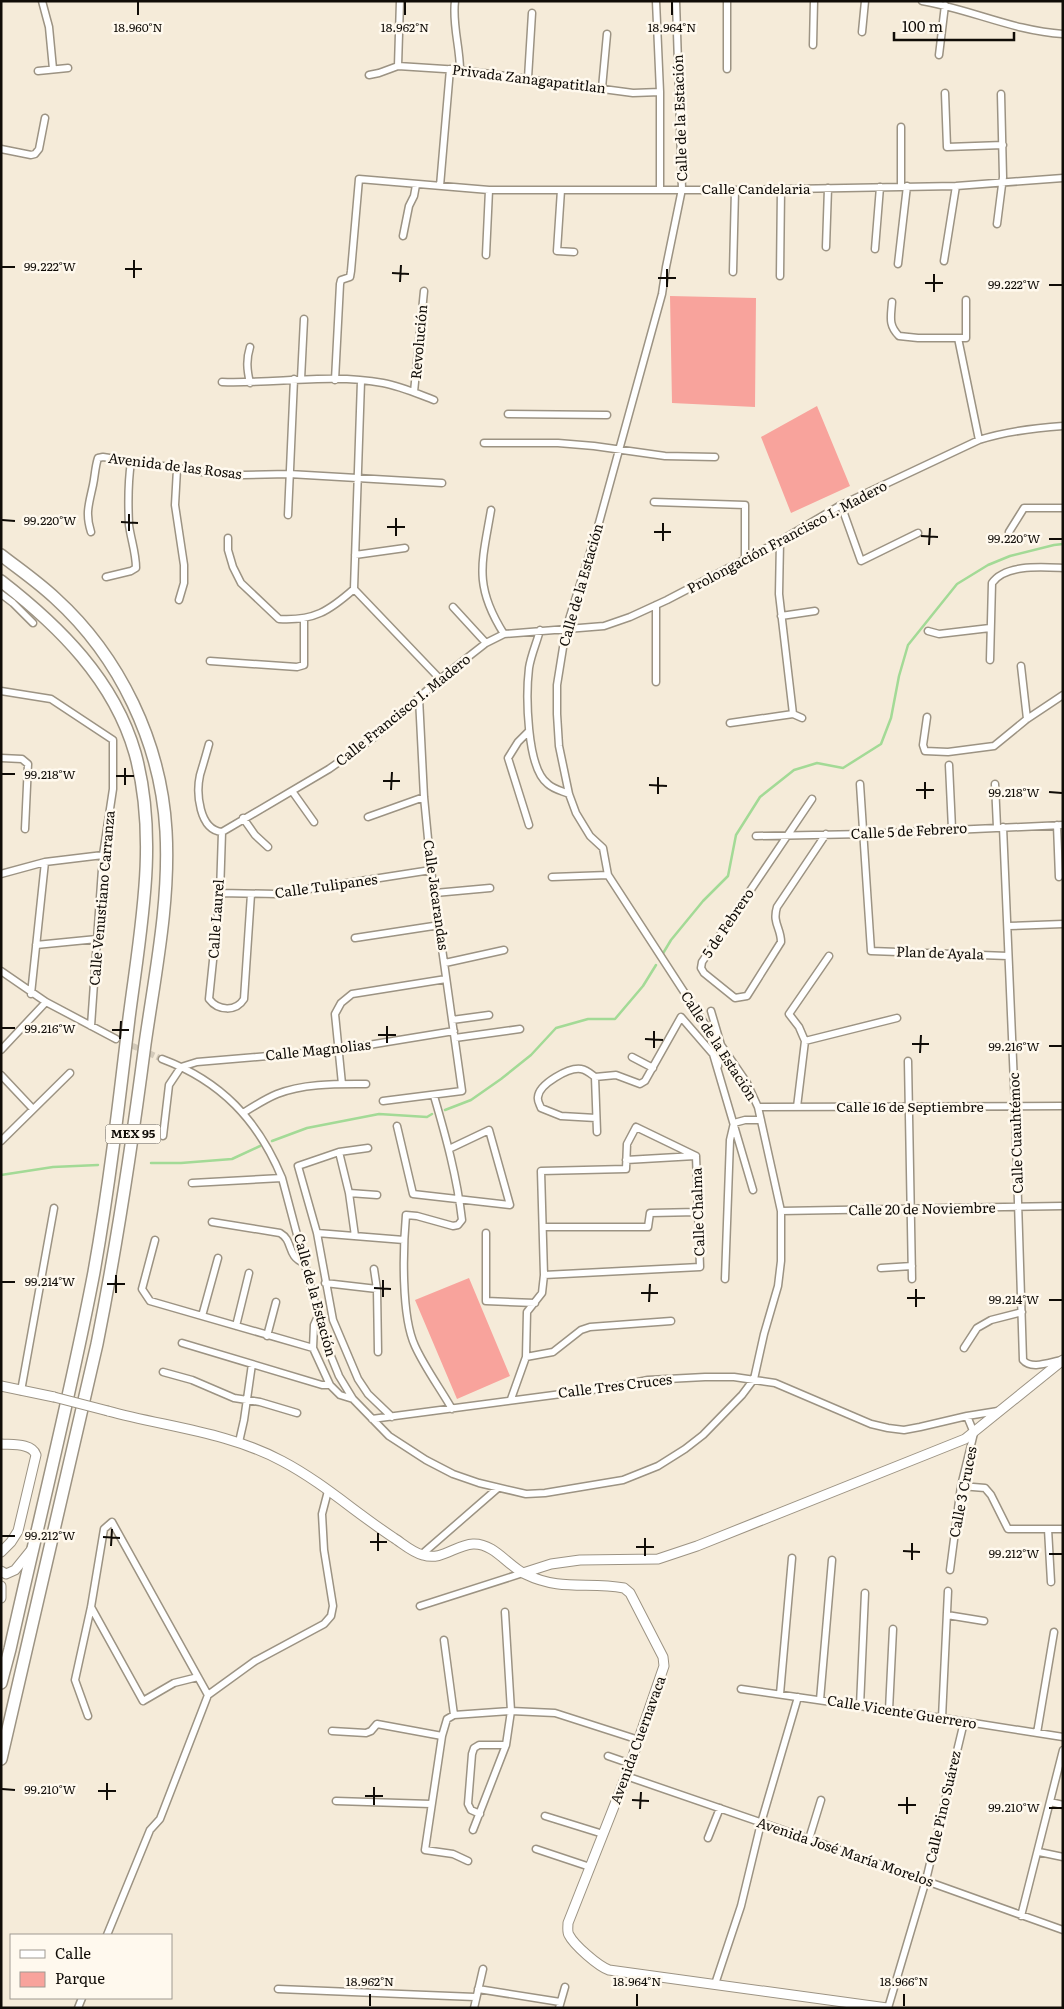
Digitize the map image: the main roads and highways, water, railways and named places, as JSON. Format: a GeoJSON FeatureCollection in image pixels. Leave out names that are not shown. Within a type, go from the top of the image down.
{"type":"FeatureCollection","features":[{"type":"Feature","properties":{"kind":"highway","name":"MEX 95"},"geometry":{"type":"LineString","coordinates":[[1,555],[56,598],[77,621],[108,661],[132,700],[150,746],[157,772],[166,831],[166,867],[162,919],[111,1274],[98,1344],[1,1759]]}},
{"type":"Feature","properties":{"kind":"highway","name":"MEX 95"},"geometry":{"type":"LineString","coordinates":[[1,580],[44,615],[83,656],[114,706],[134,751],[143,796],[146,831],[143,907],[119,1097],[94,1270],[1,1683]]}},
{"type":"Feature","properties":{"kind":"waterway"},"geometry":{"type":"LineString","coordinates":[[662,955],[671,940],[703,901],[728,876],[736,835],[760,797],[794,770],[817,763],[843,768],[881,744],[891,718],[899,676],[908,645],[957,584],[988,565],[1010,556],[1063,544]]}},
{"type":"Feature","properties":{"kind":"waterway"},"geometry":{"type":"LineString","coordinates":[[445,1110],[471,1100],[501,1079],[531,1055],[556,1028],[588,1019],[615,1019],[643,986],[656,965]]}},
{"type":"Feature","properties":{"kind":"waterway"},"geometry":{"type":"LineString","coordinates":[[272,1141],[307,1128],[379,1114],[427,1117],[432,1114]]}},
{"type":"Feature","properties":{"kind":"waterway"},"geometry":{"type":"LineString","coordinates":[[151,1163],[232,1159],[260,1146]]}},
{"type":"Feature","properties":{"kind":"waterway"},"geometry":{"type":"LineString","coordinates":[[1,1175],[53,1167],[98,1165]]}},
{"type":"Feature","properties":{"kind":"tunnel"},"geometry":{"type":"LineString","coordinates":[[124,1042],[162,1059]]}}]}
